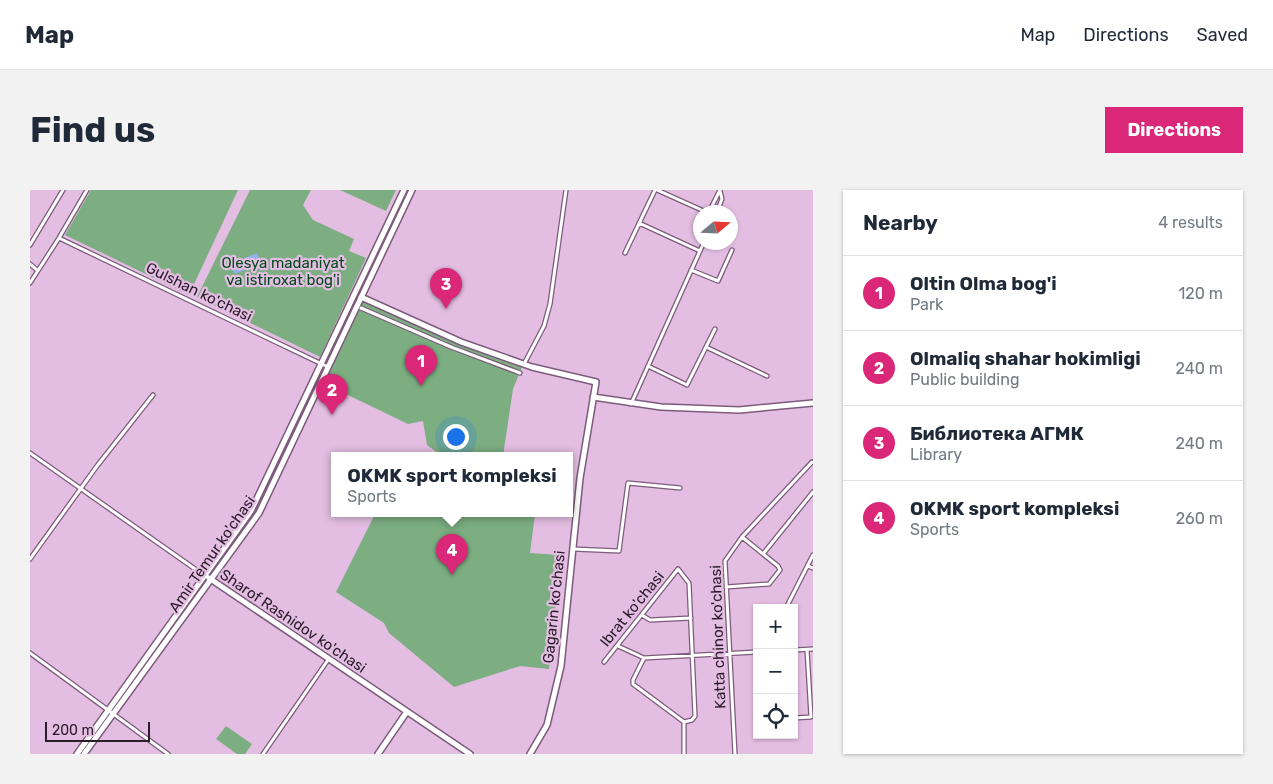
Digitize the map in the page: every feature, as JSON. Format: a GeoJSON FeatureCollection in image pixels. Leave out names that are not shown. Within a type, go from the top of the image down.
{"type":"FeatureCollection","features":[{"type":"Feature","properties":{"kind":"main road","name":"Amir Temur ko'chasi"},"geometry":{"type":"LineString","coordinates":[[208,578],[251,511],[404,190]]}},
{"type":"Feature","properties":{"kind":"main road","name":"Amir Temur ko'chasi"},"geometry":{"type":"LineString","coordinates":[[77,754],[208,578],[259,513],[412,190]]}},
{"type":"Feature","properties":{"kind":"main road"},"geometry":{"type":"LineString","coordinates":[[399,200],[406,202]]}},
{"type":"Feature","properties":{"kind":"main road"},"geometry":{"type":"LineString","coordinates":[[371,260],[377,264]]}},
{"type":"Feature","properties":{"kind":"main road"},"geometry":{"type":"LineString","coordinates":[[361,297],[461,342],[524,365]]}},
{"type":"Feature","properties":{"kind":"main road","name":"Gagarin ko'chasi"},"geometry":{"type":"LineString","coordinates":[[524,365],[594,380],[596,385],[580,478],[561,666],[547,725],[530,754]]}},
{"type":"Feature","properties":{"kind":"main road"},"geometry":{"type":"LineString","coordinates":[[593,397],[631,404],[739,410],[813,403]]}},
{"type":"Feature","properties":{"kind":"main road","name":"Sharof Rashidov ko'chasi"},"geometry":{"type":"LineString","coordinates":[[208,578],[406,713],[470,754]]}},
{"type":"Feature","properties":{"kind":"main road","name":"Amir Temur ko'chasi"},"geometry":{"type":"LineString","coordinates":[[84,754],[110,712]]}},
{"type":"Feature","properties":{"kind":"main road"},"geometry":{"type":"LineString","coordinates":[[378,754],[406,713]]}},
{"type":"Feature","properties":{"kind":"street"},"geometry":{"type":"LineString","coordinates":[[30,245],[63,190]]}},
{"type":"Feature","properties":{"kind":"street"},"geometry":{"type":"LineString","coordinates":[[30,282],[59,238],[86,190]]}},
{"type":"Feature","properties":{"kind":"street"},"geometry":{"type":"LineString","coordinates":[[524,365],[544,326],[550,304],[566,190]]}},
{"type":"Feature","properties":{"kind":"street"},"geometry":{"type":"LineString","coordinates":[[625,254],[656,190],[693,206]]}},
{"type":"Feature","properties":{"kind":"street"},"geometry":{"type":"LineString","coordinates":[[711,205],[720,190]]}},
{"type":"Feature","properties":{"kind":"street"},"geometry":{"type":"LineString","coordinates":[[720,190],[722,199],[720,205]]}},
{"type":"Feature","properties":{"kind":"street"},"geometry":{"type":"LineString","coordinates":[[631,404],[685,289],[685,280],[700,251],[639,223]]}},
{"type":"Feature","properties":{"kind":"street","name":"Gulshan ko'chasi"},"geometry":{"type":"LineString","coordinates":[[59,238],[328,367]]}},
{"type":"Feature","properties":{"kind":"street"},"geometry":{"type":"LineString","coordinates":[[691,270],[718,281],[732,250]]}},
{"type":"Feature","properties":{"kind":"street"},"geometry":{"type":"LineString","coordinates":[[30,264],[37,270]]}},
{"type":"Feature","properties":{"kind":"street"},"geometry":{"type":"LineString","coordinates":[[361,308],[451,347],[520,373]]}},
{"type":"Feature","properties":{"kind":"street"},"geometry":{"type":"LineString","coordinates":[[648,366],[687,385],[715,329]]}},
{"type":"Feature","properties":{"kind":"street"},"geometry":{"type":"LineString","coordinates":[[706,347],[767,376]]}},
{"type":"Feature","properties":{"kind":"street"},"geometry":{"type":"LineString","coordinates":[[30,559],[80,489],[153,395]]}},
{"type":"Feature","properties":{"kind":"street","name":"Sharof Rashidov ko'chasi"},"geometry":{"type":"LineString","coordinates":[[30,453],[208,578]]}},
{"type":"Feature","properties":{"kind":"street","name":"Katta chinor ko'chasi"},"geometry":{"type":"LineString","coordinates":[[734,754],[725,561],[742,537],[812,462]]}},
{"type":"Feature","properties":{"kind":"street"},"geometry":{"type":"LineString","coordinates":[[573,549],[619,551],[628,482],[680,488]]}},
{"type":"Feature","properties":{"kind":"street"},"geometry":{"type":"LineString","coordinates":[[763,554],[813,492]]}},
{"type":"Feature","properties":{"kind":"street"},"geometry":{"type":"LineString","coordinates":[[726,587],[771,582],[780,567],[742,537]]}},
{"type":"Feature","properties":{"kind":"street"},"geometry":{"type":"LineString","coordinates":[[788,604],[813,555]]}},
{"type":"Feature","properties":{"kind":"street"},"geometry":{"type":"LineString","coordinates":[[808,566],[813,568]]}},
{"type":"Feature","properties":{"kind":"street","name":"Ibrat ko'chasi"},"geometry":{"type":"LineString","coordinates":[[604,662],[678,569],[689,583],[691,618]]}},
{"type":"Feature","properties":{"kind":"street"},"geometry":{"type":"LineString","coordinates":[[642,615],[650,620],[691,618],[695,716],[692,720],[684,722]]}},
{"type":"Feature","properties":{"kind":"street"},"geometry":{"type":"LineString","coordinates":[[617,646],[644,658],[753,652]]}},
{"type":"Feature","properties":{"kind":"street"},"geometry":{"type":"LineString","coordinates":[[798,650],[813,649]]}},
{"type":"Feature","properties":{"kind":"street"},"geometry":{"type":"LineString","coordinates":[[798,718],[812,717],[807,650]]}},
{"type":"Feature","properties":{"kind":"street"},"geometry":{"type":"LineString","coordinates":[[30,653],[168,754]]}},
{"type":"Feature","properties":{"kind":"street"},"geometry":{"type":"LineString","coordinates":[[644,658],[633,680],[633,684],[684,722]]}},
{"type":"Feature","properties":{"kind":"street"},"geometry":{"type":"LineString","coordinates":[[263,754],[328,660]]}},
{"type":"Feature","properties":{"kind":"street"},"geometry":{"type":"LineString","coordinates":[[684,722],[684,754]]}},
{"type":"Feature","properties":{"kind":"green space"},"geometry":{"type":"Polygon","coordinates":[[[91,190],[238,190],[189,295],[65,235],[91,190]]]}},
{"type":"Feature","properties":{"kind":"green space","name":"Olesya madaniyat va istiroxat bog'i"},"geometry":{"type":"Polygon","coordinates":[[[250,190],[311,190],[303,205],[313,220],[354,239],[349,251],[366,258],[320,357],[197,297],[250,190]]]}},
{"type":"Feature","properties":{"kind":"green space"},"geometry":{"type":"Polygon","coordinates":[[[340,190],[396,190],[386,211],[340,190]]]}},
{"type":"Feature","properties":{"kind":"green space"},"geometry":{"type":"Polygon","coordinates":[[[362,300],[454,341],[522,367],[513,389],[504,452],[437,452],[427,445],[423,421],[408,424],[323,383],[362,300]]]}},
{"type":"Feature","properties":{"kind":"green space"},"geometry":{"type":"Polygon","coordinates":[[[374,517],[535,517],[530,553],[561,555],[549,669],[520,666],[454,687],[389,633],[384,623],[336,592],[374,517]]]}},
{"type":"Feature","properties":{"kind":"green space"},"geometry":{"type":"Polygon","coordinates":[[[226,726],[252,744],[245,754],[237,754],[216,739],[226,726]]]}},
{"type":"Feature","properties":{"kind":"water"},"geometry":{"type":"Polygon","coordinates":[[[257,253],[261,263],[235,274],[230,264],[257,253]]]}},
{"type":"Feature","properties":{"kind":"place","name":"Библиотека АГМК"},"geometry":{"type":"Point","coordinates":[446,309]}},
{"type":"Feature","properties":{"kind":"place","name":"Oltin Olma bog'i"},"geometry":{"type":"Point","coordinates":[421,386]}},
{"type":"Feature","properties":{"kind":"place","name":"Olmaliq shahar hokimligi"},"geometry":{"type":"Point","coordinates":[332,415]}},
{"type":"Feature","properties":{"kind":"place","name":"OKMK sport kompleksi"},"geometry":{"type":"Point","coordinates":[452,575]}}]}
